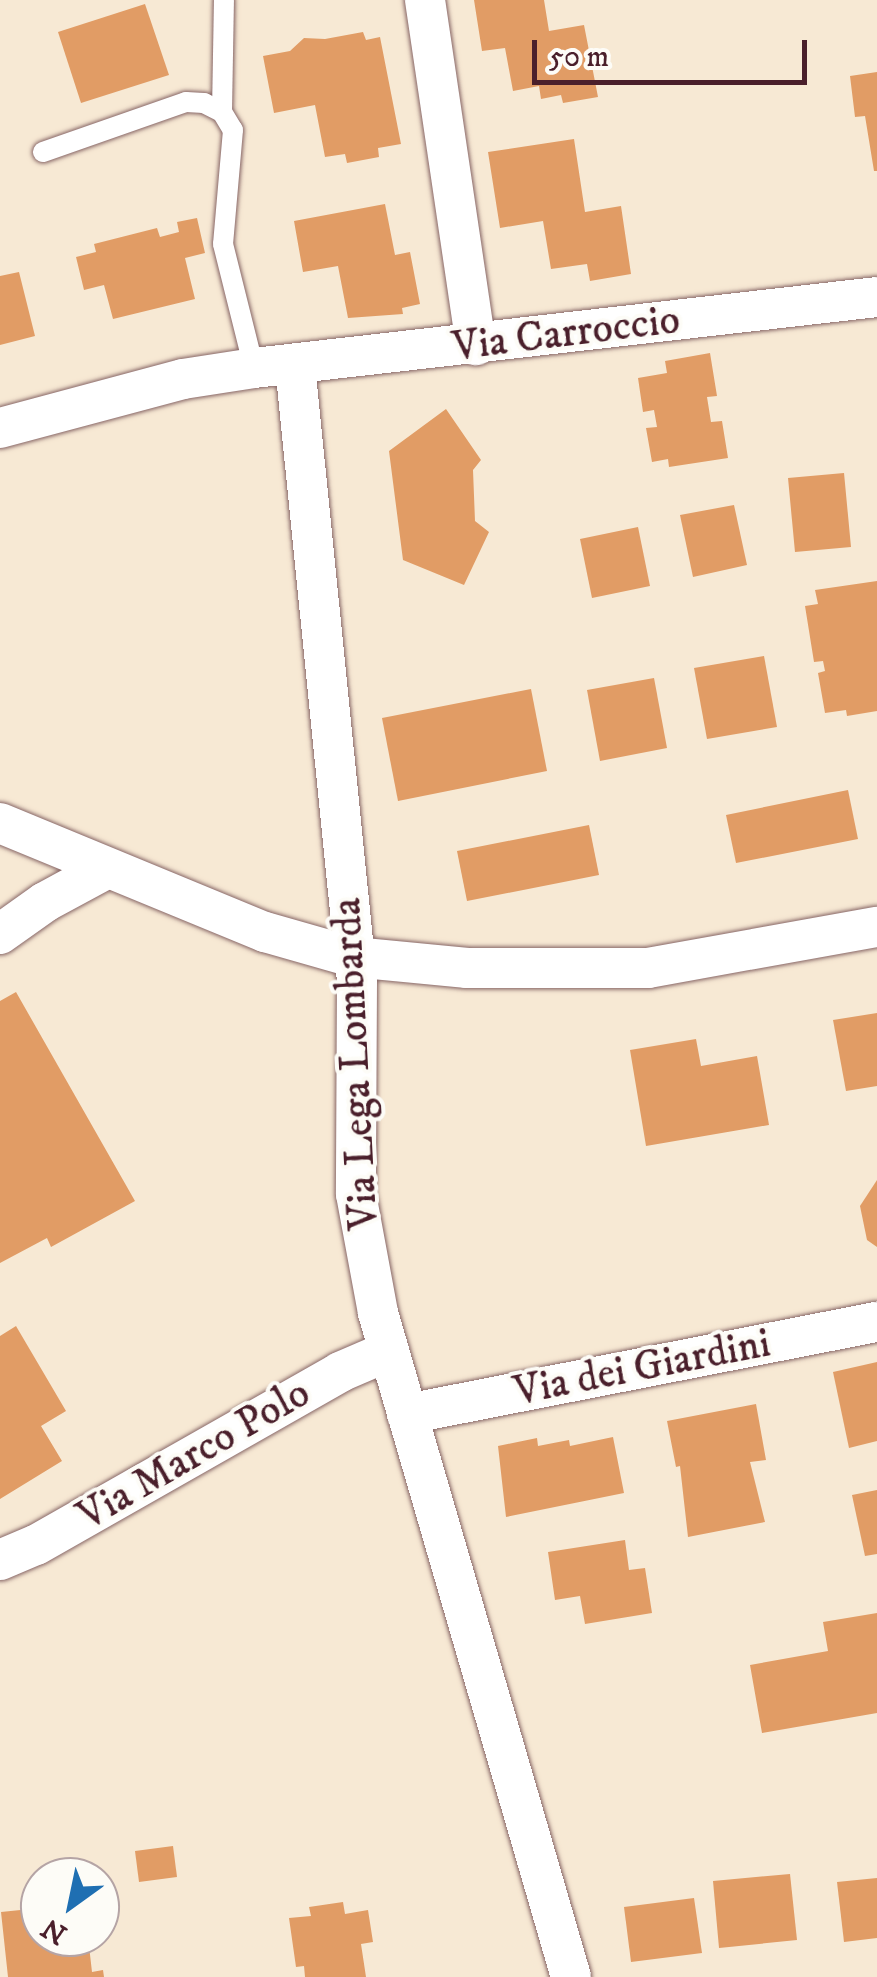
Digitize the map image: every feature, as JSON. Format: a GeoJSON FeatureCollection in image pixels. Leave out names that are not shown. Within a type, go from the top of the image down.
{"type":"FeatureCollection","features":[{"type":"Feature","properties":{"kind":"street"},"geometry":{"type":"LineString","coordinates":[[424,0],[476,345]]}},
{"type":"Feature","properties":{"kind":"street","name":"Via Carroccio"},"geometry":{"type":"LineString","coordinates":[[0,428],[184,380],[254,368],[877,297]]}},
{"type":"Feature","properties":{"kind":"street","name":"Via Lega Lombarda"},"geometry":{"type":"LineString","coordinates":[[295,365],[358,981],[356,1194],[390,1351],[571,1977]]}},
{"type":"Feature","properties":{"kind":"street"},"geometry":{"type":"LineString","coordinates":[[0,823],[265,932],[353,957],[467,968],[648,968],[877,926]]}},
{"type":"Feature","properties":{"kind":"street"},"geometry":{"type":"LineString","coordinates":[[0,934],[45,902],[106,868]]}},
{"type":"Feature","properties":{"kind":"street","name":"Via dei Giardini"},"geometry":{"type":"LineString","coordinates":[[408,1414],[877,1322]]}},
{"type":"Feature","properties":{"kind":"street","name":"Via Marco Polo"},"geometry":{"type":"LineString","coordinates":[[0,1560],[36,1544],[340,1372],[390,1351]]}},
{"type":"Feature","properties":{"kind":"lane"},"geometry":{"type":"LineString","coordinates":[[224,0],[222,112],[232,130],[223,244],[254,368]]}},
{"type":"Feature","properties":{"kind":"lane"},"geometry":{"type":"LineString","coordinates":[[44,152],[186,102],[204,103],[222,112]]}},
{"type":"Feature","properties":{"kind":"building"},"geometry":{"type":"Polygon","coordinates":[[[474,0],[544,0],[549,31],[584,25],[598,97],[563,103],[561,95],[541,99],[539,86],[513,91],[505,48],[482,51],[474,0]]]}},
{"type":"Feature","properties":{"kind":"building"},"geometry":{"type":"Polygon","coordinates":[[[145,4],[169,75],[81,103],[58,32],[145,4]]]}},
{"type":"Feature","properties":{"kind":"building"},"geometry":{"type":"Polygon","coordinates":[[[363,32],[366,40],[380,37],[401,144],[378,148],[379,157],[347,163],[345,154],[325,157],[315,105],[274,113],[263,56],[290,51],[304,38],[325,39],[363,32]]]}},
{"type":"Feature","properties":{"kind":"building"},"geometry":{"type":"Polygon","coordinates":[[[877,72],[874,171],[865,116],[855,117],[850,76],[877,72]]]}},
{"type":"Feature","properties":{"kind":"building"},"geometry":{"type":"Polygon","coordinates":[[[574,139],[585,212],[621,206],[631,274],[590,281],[587,264],[551,269],[543,221],[500,228],[488,152],[574,139]]]}},
{"type":"Feature","properties":{"kind":"building"},"geometry":{"type":"Polygon","coordinates":[[[385,204],[395,255],[410,252],[420,304],[402,308],[403,314],[348,318],[338,266],[303,272],[294,221],[385,204]]]}},
{"type":"Feature","properties":{"kind":"building"},"geometry":{"type":"Polygon","coordinates":[[[197,218],[205,253],[185,258],[195,299],[113,319],[104,285],[84,290],[76,257],[96,252],[94,244],[157,228],[160,237],[179,232],[177,222],[197,218]]]}},
{"type":"Feature","properties":{"kind":"building"},"geometry":{"type":"Polygon","coordinates":[[[19,272],[35,336],[0,345],[0,276],[19,272]]]}},
{"type":"Feature","properties":{"kind":"building"},"geometry":{"type":"Polygon","coordinates":[[[710,353],[717,396],[707,397],[711,422],[722,421],[728,458],[669,467],[668,459],[652,462],[646,428],[657,427],[654,410],[643,412],[638,378],[667,373],[665,361],[710,353]]]}},
{"type":"Feature","properties":{"kind":"building"},"geometry":{"type":"Polygon","coordinates":[[[446,409],[481,460],[473,470],[475,521],[489,532],[464,585],[403,560],[389,451],[446,409]]]}},
{"type":"Feature","properties":{"kind":"building"},"geometry":{"type":"Polygon","coordinates":[[[844,473],[851,547],[795,552],[788,478],[844,473]]]}},
{"type":"Feature","properties":{"kind":"building"},"geometry":{"type":"Polygon","coordinates":[[[734,505],[747,565],[693,577],[680,515],[734,505]]]}},
{"type":"Feature","properties":{"kind":"building"},"geometry":{"type":"Polygon","coordinates":[[[638,527],[650,586],[592,598],[580,539],[638,527]]]}},
{"type":"Feature","properties":{"kind":"building"},"geometry":{"type":"Polygon","coordinates":[[[877,581],[877,711],[847,716],[846,710],[825,713],[818,673],[825,671],[823,661],[814,662],[805,606],[818,604],[815,590],[877,581]]]}},
{"type":"Feature","properties":{"kind":"building"},"geometry":{"type":"Polygon","coordinates":[[[764,656],[777,727],[707,739],[694,668],[764,656]]]}},
{"type":"Feature","properties":{"kind":"building"},"geometry":{"type":"Polygon","coordinates":[[[654,678],[667,748],[600,761],[587,690],[654,678]]]}},
{"type":"Feature","properties":{"kind":"building"},"geometry":{"type":"Polygon","coordinates":[[[531,689],[547,771],[398,801],[382,718],[531,689]]]}},
{"type":"Feature","properties":{"kind":"building"},"geometry":{"type":"Polygon","coordinates":[[[848,790],[858,839],[736,863],[726,815],[848,790]]]}},
{"type":"Feature","properties":{"kind":"building"},"geometry":{"type":"Polygon","coordinates":[[[589,825],[599,875],[467,901],[457,851],[589,825]]]}},
{"type":"Feature","properties":{"kind":"building"},"geometry":{"type":"Polygon","coordinates":[[[16,992],[135,1201],[51,1247],[47,1238],[0,1263],[0,1001],[16,992]]]}},
{"type":"Feature","properties":{"kind":"building"},"geometry":{"type":"Polygon","coordinates":[[[877,1013],[877,1086],[846,1091],[833,1020],[877,1013]]]}},
{"type":"Feature","properties":{"kind":"building"},"geometry":{"type":"Polygon","coordinates":[[[696,1039],[701,1066],[757,1056],[769,1125],[646,1146],[630,1050],[696,1039]]]}},
{"type":"Feature","properties":{"kind":"building"},"geometry":{"type":"Polygon","coordinates":[[[877,1180],[877,1247],[867,1240],[860,1206],[877,1180]]]}},
{"type":"Feature","properties":{"kind":"building"},"geometry":{"type":"Polygon","coordinates":[[[16,1326],[66,1411],[41,1426],[62,1461],[0,1499],[0,1336],[16,1326]]]}},
{"type":"Feature","properties":{"kind":"building"},"geometry":{"type":"Polygon","coordinates":[[[877,1362],[877,1441],[849,1448],[833,1372],[877,1362]]]}},
{"type":"Feature","properties":{"kind":"building"},"geometry":{"type":"Polygon","coordinates":[[[756,1404],[766,1460],[750,1462],[765,1522],[688,1537],[680,1466],[676,1467],[667,1421],[756,1404]]]}},
{"type":"Feature","properties":{"kind":"building"},"geometry":{"type":"Polygon","coordinates":[[[613,1437],[624,1493],[506,1517],[498,1446],[537,1438],[538,1446],[569,1440],[570,1446],[613,1437]]]}},
{"type":"Feature","properties":{"kind":"building"},"geometry":{"type":"Polygon","coordinates":[[[877,1490],[877,1554],[865,1556],[852,1495],[877,1490]]]}},
{"type":"Feature","properties":{"kind":"building"},"geometry":{"type":"Polygon","coordinates":[[[625,1540],[629,1570],[645,1568],[652,1613],[585,1624],[580,1596],[555,1600],[548,1552],[625,1540]]]}},
{"type":"Feature","properties":{"kind":"building"},"geometry":{"type":"Polygon","coordinates":[[[877,1613],[877,1713],[762,1733],[750,1665],[828,1651],[823,1622],[877,1613]]]}},
{"type":"Feature","properties":{"kind":"building"},"geometry":{"type":"Polygon","coordinates":[[[173,1846],[177,1877],[139,1882],[135,1851],[173,1846]]]}},
{"type":"Feature","properties":{"kind":"building"},"geometry":{"type":"Polygon","coordinates":[[[790,1874],[797,1940],[719,1948],[713,1881],[790,1874]]]}},
{"type":"Feature","properties":{"kind":"building"},"geometry":{"type":"Polygon","coordinates":[[[877,1878],[877,1938],[844,1942],[837,1882],[877,1878]]]}},
{"type":"Feature","properties":{"kind":"building"},"geometry":{"type":"Polygon","coordinates":[[[694,1898],[702,1953],[631,1962],[624,1907],[694,1898]]]}},
{"type":"Feature","properties":{"kind":"building"},"geometry":{"type":"Polygon","coordinates":[[[343,1902],[345,1914],[368,1910],[373,1942],[361,1944],[366,1977],[305,1977],[304,1966],[296,1967],[289,1918],[311,1916],[309,1907],[343,1902]]]}},
{"type":"Feature","properties":{"kind":"building"},"geometry":{"type":"Polygon","coordinates":[[[20,1910],[20,1957],[90,1957],[92,1972],[103,1970],[104,1977],[8,1977],[1,1912],[20,1910]]]}}]}
